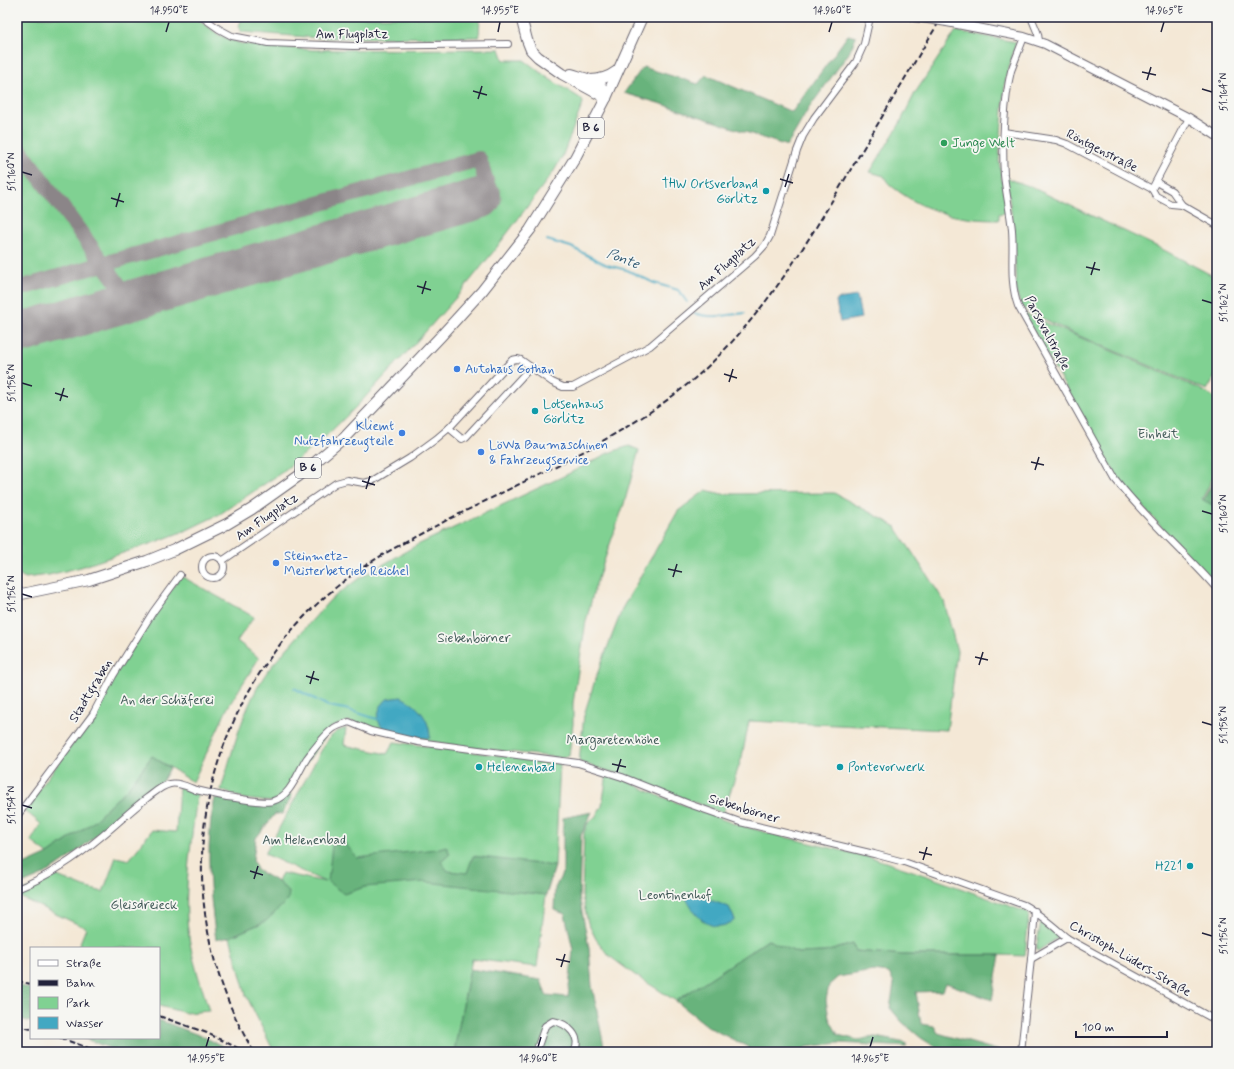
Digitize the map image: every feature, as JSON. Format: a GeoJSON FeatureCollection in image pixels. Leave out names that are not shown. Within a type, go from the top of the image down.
{"type":"FeatureCollection","features":[{"type":"Feature","properties":{"kind":"main road"},"geometry":{"type":"LineString","coordinates":[[521,17],[531,50],[538,57],[562,74],[606,98]]}},
{"type":"Feature","properties":{"kind":"main road"},"geometry":{"type":"LineString","coordinates":[[524,28],[525,17]]}},
{"type":"Feature","properties":{"kind":"main road","name":"B 6"},"geometry":{"type":"LineString","coordinates":[[17,595],[89,580],[147,561],[174,550],[227,524],[252,509],[306,470],[345,437],[441,336],[482,290],[530,230],[575,158],[606,98],[642,17]]}},
{"type":"Feature","properties":{"kind":"main road"},"geometry":{"type":"LineString","coordinates":[[557,69],[590,80],[602,87],[606,98]]}},
{"type":"Feature","properties":{"kind":"main road"},"geometry":{"type":"LineString","coordinates":[[590,80],[602,79],[613,75],[618,71]]}},
{"type":"Feature","properties":{"kind":"street","name":"Am Flugplatz"},"geometry":{"type":"LineString","coordinates":[[202,17],[232,36],[268,43],[353,46],[508,44]]}},
{"type":"Feature","properties":{"kind":"street","name":"Am Flugplatz"},"geometry":{"type":"LineString","coordinates":[[222,562],[336,483],[347,480],[364,483],[372,481],[410,458],[449,428],[512,360],[517,359],[552,382],[563,387],[572,387],[650,346],[755,256],[765,245],[770,236],[796,153],[803,136],[814,118],[856,62],[864,44],[870,17]]}},
{"type":"Feature","properties":{"kind":"street"},"geometry":{"type":"LineString","coordinates":[[913,17],[947,22],[1039,41],[1189,118],[1217,136]]}},
{"type":"Feature","properties":{"kind":"street"},"geometry":{"type":"LineString","coordinates":[[1031,17],[1038,34],[1039,41]]}},
{"type":"Feature","properties":{"kind":"street","name":"Parsevalstraße"},"geometry":{"type":"LineString","coordinates":[[1024,37],[1013,66],[1009,83],[1004,132],[1004,175],[1012,230],[1013,284],[1015,299],[1020,312],[1114,479],[1155,526],[1201,571],[1217,589]]}},
{"type":"Feature","properties":{"kind":"street"},"geometry":{"type":"LineString","coordinates":[[1152,189],[1189,118]]}},
{"type":"Feature","properties":{"kind":"street","name":"Röntgenstraße"},"geometry":{"type":"LineString","coordinates":[[1004,132],[1056,140],[1067,144],[1152,189],[1156,196],[1172,204],[1182,205],[1217,225]]}},
{"type":"Feature","properties":{"kind":"street","name":"Röntgenstraße"},"geometry":{"type":"LineString","coordinates":[[1156,182],[1172,191],[1182,205]]}},
{"type":"Feature","properties":{"kind":"street"},"geometry":{"type":"LineString","coordinates":[[449,428],[462,439],[466,437],[531,367]]}},
{"type":"Feature","properties":{"kind":"street","name":"Stadtgraben"},"geometry":{"type":"LineString","coordinates":[[17,816],[93,714],[113,676],[153,612],[180,575]]}},
{"type":"Feature","properties":{"kind":"street","name":"Siebenbörner"},"geometry":{"type":"LineString","coordinates":[[17,889],[38,881],[71,861],[159,788],[170,783],[227,797],[272,802],[283,796],[297,777],[307,758],[324,738],[335,727],[349,722],[371,731],[418,742],[574,762],[585,765],[622,777],[735,820],[904,862],[1024,905],[1035,911]]}},
{"type":"Feature","properties":{"kind":"street"},"geometry":{"type":"LineString","coordinates":[[1021,1052],[1035,911]]}},
{"type":"Feature","properties":{"kind":"street","name":"Christoph-Lüders-Straße"},"geometry":{"type":"LineString","coordinates":[[1035,911],[1067,938],[1217,1021]]}},
{"type":"Feature","properties":{"kind":"street"},"geometry":{"type":"LineString","coordinates":[[1031,959],[1067,938]]}},
{"type":"Feature","properties":{"kind":"street"},"geometry":{"type":"LineString","coordinates":[[536,1052],[545,1026],[549,1022],[553,1021],[567,1027],[574,1034],[577,1041],[577,1046],[574,1052]]}},
{"type":"Feature","properties":{"kind":"green space"},"geometry":{"type":"Polygon","coordinates":[[[17,17],[195,17],[219,35],[242,44],[313,50],[500,49],[504,60],[524,60],[551,80],[580,98],[583,103],[562,157],[554,171],[494,251],[461,292],[410,349],[355,408],[323,439],[281,473],[220,514],[187,530],[81,567],[49,575],[25,578],[17,573],[17,17]]]}},
{"type":"Feature","properties":{"kind":"green space"},"geometry":{"type":"Polygon","coordinates":[[[243,17],[480,17],[479,37],[319,38],[242,32],[238,27],[243,17]]]}},
{"type":"Feature","properties":{"kind":"green space","name":"Junge Welt"},"geometry":{"type":"Polygon","coordinates":[[[956,31],[1016,42],[1005,83],[999,161],[1007,212],[999,214],[999,220],[973,219],[936,211],[912,200],[893,188],[884,176],[870,172],[899,125],[915,93],[956,31]]]}},
{"type":"Feature","properties":{"kind":"green space"},"geometry":{"type":"Polygon","coordinates":[[[848,35],[856,37],[849,53],[809,108],[787,146],[665,105],[624,93],[643,67],[698,84],[706,75],[792,112],[848,35]]]}},
{"type":"Feature","properties":{"kind":"green space"},"geometry":{"type":"Polygon","coordinates":[[[1006,178],[1029,186],[1160,248],[1217,278],[1217,373],[1207,390],[1070,332],[1021,306],[1016,292],[1014,230],[1006,178]]]}},
{"type":"Feature","properties":{"kind":"green space","name":"Einheit"},"geometry":{"type":"Polygon","coordinates":[[[1023,313],[1198,388],[1217,399],[1217,470],[1202,499],[1217,507],[1217,586],[1121,484],[1023,313]]]}},
{"type":"Feature","properties":{"kind":"green space","name":"Siebenbörner"},"geometry":{"type":"Polygon","coordinates":[[[629,446],[639,450],[624,504],[595,587],[586,621],[573,703],[573,724],[569,756],[562,758],[452,745],[394,735],[348,721],[332,727],[283,796],[272,802],[244,799],[221,790],[240,727],[260,683],[269,669],[330,600],[358,579],[415,546],[568,474],[608,453],[629,446]]]}},
{"type":"Feature","properties":{"kind":"green space"},"geometry":{"type":"Polygon","coordinates":[[[1217,475],[1217,507],[1203,500],[1217,475]]]}},
{"type":"Feature","properties":{"kind":"green space","name":"Margaretenhöhe"},"geometry":{"type":"Polygon","coordinates":[[[706,490],[722,494],[834,493],[895,526],[944,601],[957,651],[947,730],[749,721],[742,757],[723,813],[621,775],[579,762],[584,715],[596,677],[623,607],[678,511],[706,490]]]}},
{"type":"Feature","properties":{"kind":"green space","name":"An der Schäferei"},"geometry":{"type":"Polygon","coordinates":[[[181,576],[254,617],[237,641],[259,658],[228,707],[193,782],[152,756],[128,788],[92,823],[48,854],[31,841],[41,824],[24,810],[93,716],[114,676],[181,576]]]}},
{"type":"Feature","properties":{"kind":"green space","name":"Am Helenenbad"},"geometry":{"type":"Polygon","coordinates":[[[346,728],[344,745],[387,754],[394,742],[560,763],[555,866],[546,895],[537,967],[472,959],[454,1052],[274,1052],[246,995],[230,937],[266,921],[289,892],[278,882],[282,873],[325,882],[265,854],[327,740],[336,732],[346,728]]]}},
{"type":"Feature","properties":{"kind":"green space"},"geometry":{"type":"Polygon","coordinates":[[[152,756],[170,768],[162,782],[64,862],[41,876],[17,886],[17,866],[26,864],[48,854],[92,823],[128,788],[152,756]]]}},
{"type":"Feature","properties":{"kind":"green space","name":"Leontinenhof"},"geometry":{"type":"Polygon","coordinates":[[[607,774],[620,778],[657,795],[732,823],[873,858],[1029,913],[1025,956],[903,955],[856,951],[853,944],[825,952],[798,953],[768,940],[676,1001],[635,975],[608,955],[596,939],[588,923],[582,896],[584,832],[588,823],[596,816],[602,806],[607,774]]]}},
{"type":"Feature","properties":{"kind":"green space","name":"Gleisdreieck"},"geometry":{"type":"Polygon","coordinates":[[[179,787],[197,794],[188,868],[187,907],[190,943],[209,1011],[186,1013],[160,1006],[160,947],[78,947],[86,928],[17,896],[17,894],[55,875],[84,887],[103,892],[116,857],[129,860],[152,830],[176,832],[179,787]]]}},
{"type":"Feature","properties":{"kind":"green space"},"geometry":{"type":"Polygon","coordinates":[[[290,793],[292,796],[282,814],[275,814],[256,838],[253,860],[257,870],[278,882],[289,892],[288,900],[266,921],[230,937],[216,940],[209,872],[210,823],[215,798],[267,806],[280,802],[290,793]]]}},
{"type":"Feature","properties":{"kind":"green space"},"geometry":{"type":"Polygon","coordinates":[[[592,812],[581,835],[579,896],[589,948],[592,986],[605,1052],[454,1052],[470,969],[541,980],[546,995],[568,997],[573,950],[565,914],[554,910],[555,888],[563,872],[563,818],[592,812]]]}},
{"type":"Feature","properties":{"kind":"green space"},"geometry":{"type":"Polygon","coordinates":[[[345,843],[357,858],[436,849],[446,846],[450,854],[441,862],[448,871],[467,873],[473,856],[555,866],[546,895],[425,882],[365,887],[344,894],[328,882],[332,845],[345,843]]]}},
{"type":"Feature","properties":{"kind":"green space"},"geometry":{"type":"Polygon","coordinates":[[[1041,921],[1059,937],[1038,951],[1036,950],[1041,921]]]}},
{"type":"Feature","properties":{"kind":"green space"},"geometry":{"type":"Polygon","coordinates":[[[768,940],[798,953],[825,952],[853,944],[856,951],[903,955],[1000,955],[992,1000],[946,983],[943,991],[916,992],[921,1024],[934,1026],[938,1033],[1003,1052],[943,1052],[921,1038],[902,1022],[890,1008],[894,984],[889,973],[873,971],[838,977],[829,985],[826,1000],[829,1018],[838,1035],[858,1040],[875,1037],[906,1043],[906,1047],[839,1043],[807,1047],[797,1052],[748,1052],[748,1047],[710,1028],[676,1001],[768,940]]]}},
{"type":"Feature","properties":{"kind":"green space"},"geometry":{"type":"Polygon","coordinates":[[[17,985],[30,989],[30,1022],[17,1018],[17,985]]]}},
{"type":"Feature","properties":{"kind":"green space"},"geometry":{"type":"Polygon","coordinates":[[[160,1020],[204,1037],[235,1052],[119,1052],[86,1039],[160,1039],[160,1020]]]}},
{"type":"Feature","properties":{"kind":"water"},"geometry":{"type":"Polygon","coordinates":[[[857,296],[861,318],[840,322],[836,302],[838,299],[857,296]]]}},
{"type":"Feature","properties":{"kind":"water"},"geometry":{"type":"Polygon","coordinates":[[[401,697],[413,704],[422,713],[428,725],[430,738],[398,734],[381,726],[377,719],[380,707],[387,699],[401,697]]]}},
{"type":"Feature","properties":{"kind":"water"},"geometry":{"type":"Polygon","coordinates":[[[689,892],[729,907],[735,920],[719,926],[706,922],[695,912],[686,898],[689,892]]]}},
{"type":"Feature","properties":{"kind":"waterway","name":"Ponte"},"geometry":{"type":"LineString","coordinates":[[547,240],[571,247],[607,265],[627,270],[654,283],[678,290],[687,302]]}},
{"type":"Feature","properties":{"kind":"waterway","name":"Ponte"},"geometry":{"type":"LineString","coordinates":[[694,313],[707,316],[745,313]]}},
{"type":"Feature","properties":{"kind":"waterway","name":"Siebenbörner"},"geometry":{"type":"LineString","coordinates":[[294,688],[328,706],[345,709],[377,719]]}},
{"type":"Feature","properties":{"kind":"taxiway"},"geometry":{"type":"LineString","coordinates":[[17,146],[130,300]]}},
{"type":"Feature","properties":{"kind":"taxiway"},"geometry":{"type":"LineString","coordinates":[[17,289],[479,159],[488,187],[481,198]]}},
{"type":"Feature","properties":{"kind":"runway"},"geometry":{"type":"LineString","coordinates":[[17,334],[481,198]]}},
{"type":"Feature","properties":{"kind":"railway"},"geometry":{"type":"LineString","coordinates":[[254,1052],[239,1025],[216,967],[204,906],[202,876],[206,814],[214,777],[225,742],[240,708],[258,676],[279,646],[303,618],[330,593],[359,570],[415,537],[548,470],[609,437],[649,413],[686,385],[725,350],[761,307],[809,238],[942,17]]}},
{"type":"Feature","properties":{"kind":"railway"},"geometry":{"type":"LineString","coordinates":[[17,981],[30,984]]}},
{"type":"Feature","properties":{"kind":"railway"},"geometry":{"type":"LineString","coordinates":[[160,1016],[207,1033],[246,1052]]}},
{"type":"Feature","properties":{"kind":"railway"},"geometry":{"type":"LineString","coordinates":[[17,1026],[30,1029]]}},
{"type":"Feature","properties":{"kind":"railway"},"geometry":{"type":"LineString","coordinates":[[63,1039],[100,1052]]}},
{"type":"Feature","properties":{"kind":"place","name":"Junge Welt"},"geometry":{"type":"Point","coordinates":[944,143]}},
{"type":"Feature","properties":{"kind":"place","name":"THW Ortsverband Görlitz"},"geometry":{"type":"Point","coordinates":[766,191]}},
{"type":"Feature","properties":{"kind":"place","name":"Autohaus Gothan"},"geometry":{"type":"Point","coordinates":[457,369]}},
{"type":"Feature","properties":{"kind":"place","name":"Lotsenhaus Görlitz"},"geometry":{"type":"Point","coordinates":[535,411]}},
{"type":"Feature","properties":{"kind":"place","name":"Kliemt Nutzfahrzeugteile"},"geometry":{"type":"Point","coordinates":[402,433]}},
{"type":"Feature","properties":{"kind":"place","name":"LöWa Baumaschinen & Fahrzeugservice"},"geometry":{"type":"Point","coordinates":[481,452]}},
{"type":"Feature","properties":{"kind":"place","name":"Steinmetz- Meisterbetrieb Reichel"},"geometry":{"type":"Point","coordinates":[276,563]}},
{"type":"Feature","properties":{"kind":"place","name":"Helenenbad"},"geometry":{"type":"Point","coordinates":[479,767]}},
{"type":"Feature","properties":{"kind":"place","name":"Pontevorwerk"},"geometry":{"type":"Point","coordinates":[840,767]}},
{"type":"Feature","properties":{"kind":"place","name":"H221"},"geometry":{"type":"Point","coordinates":[1190,866]}}]}
